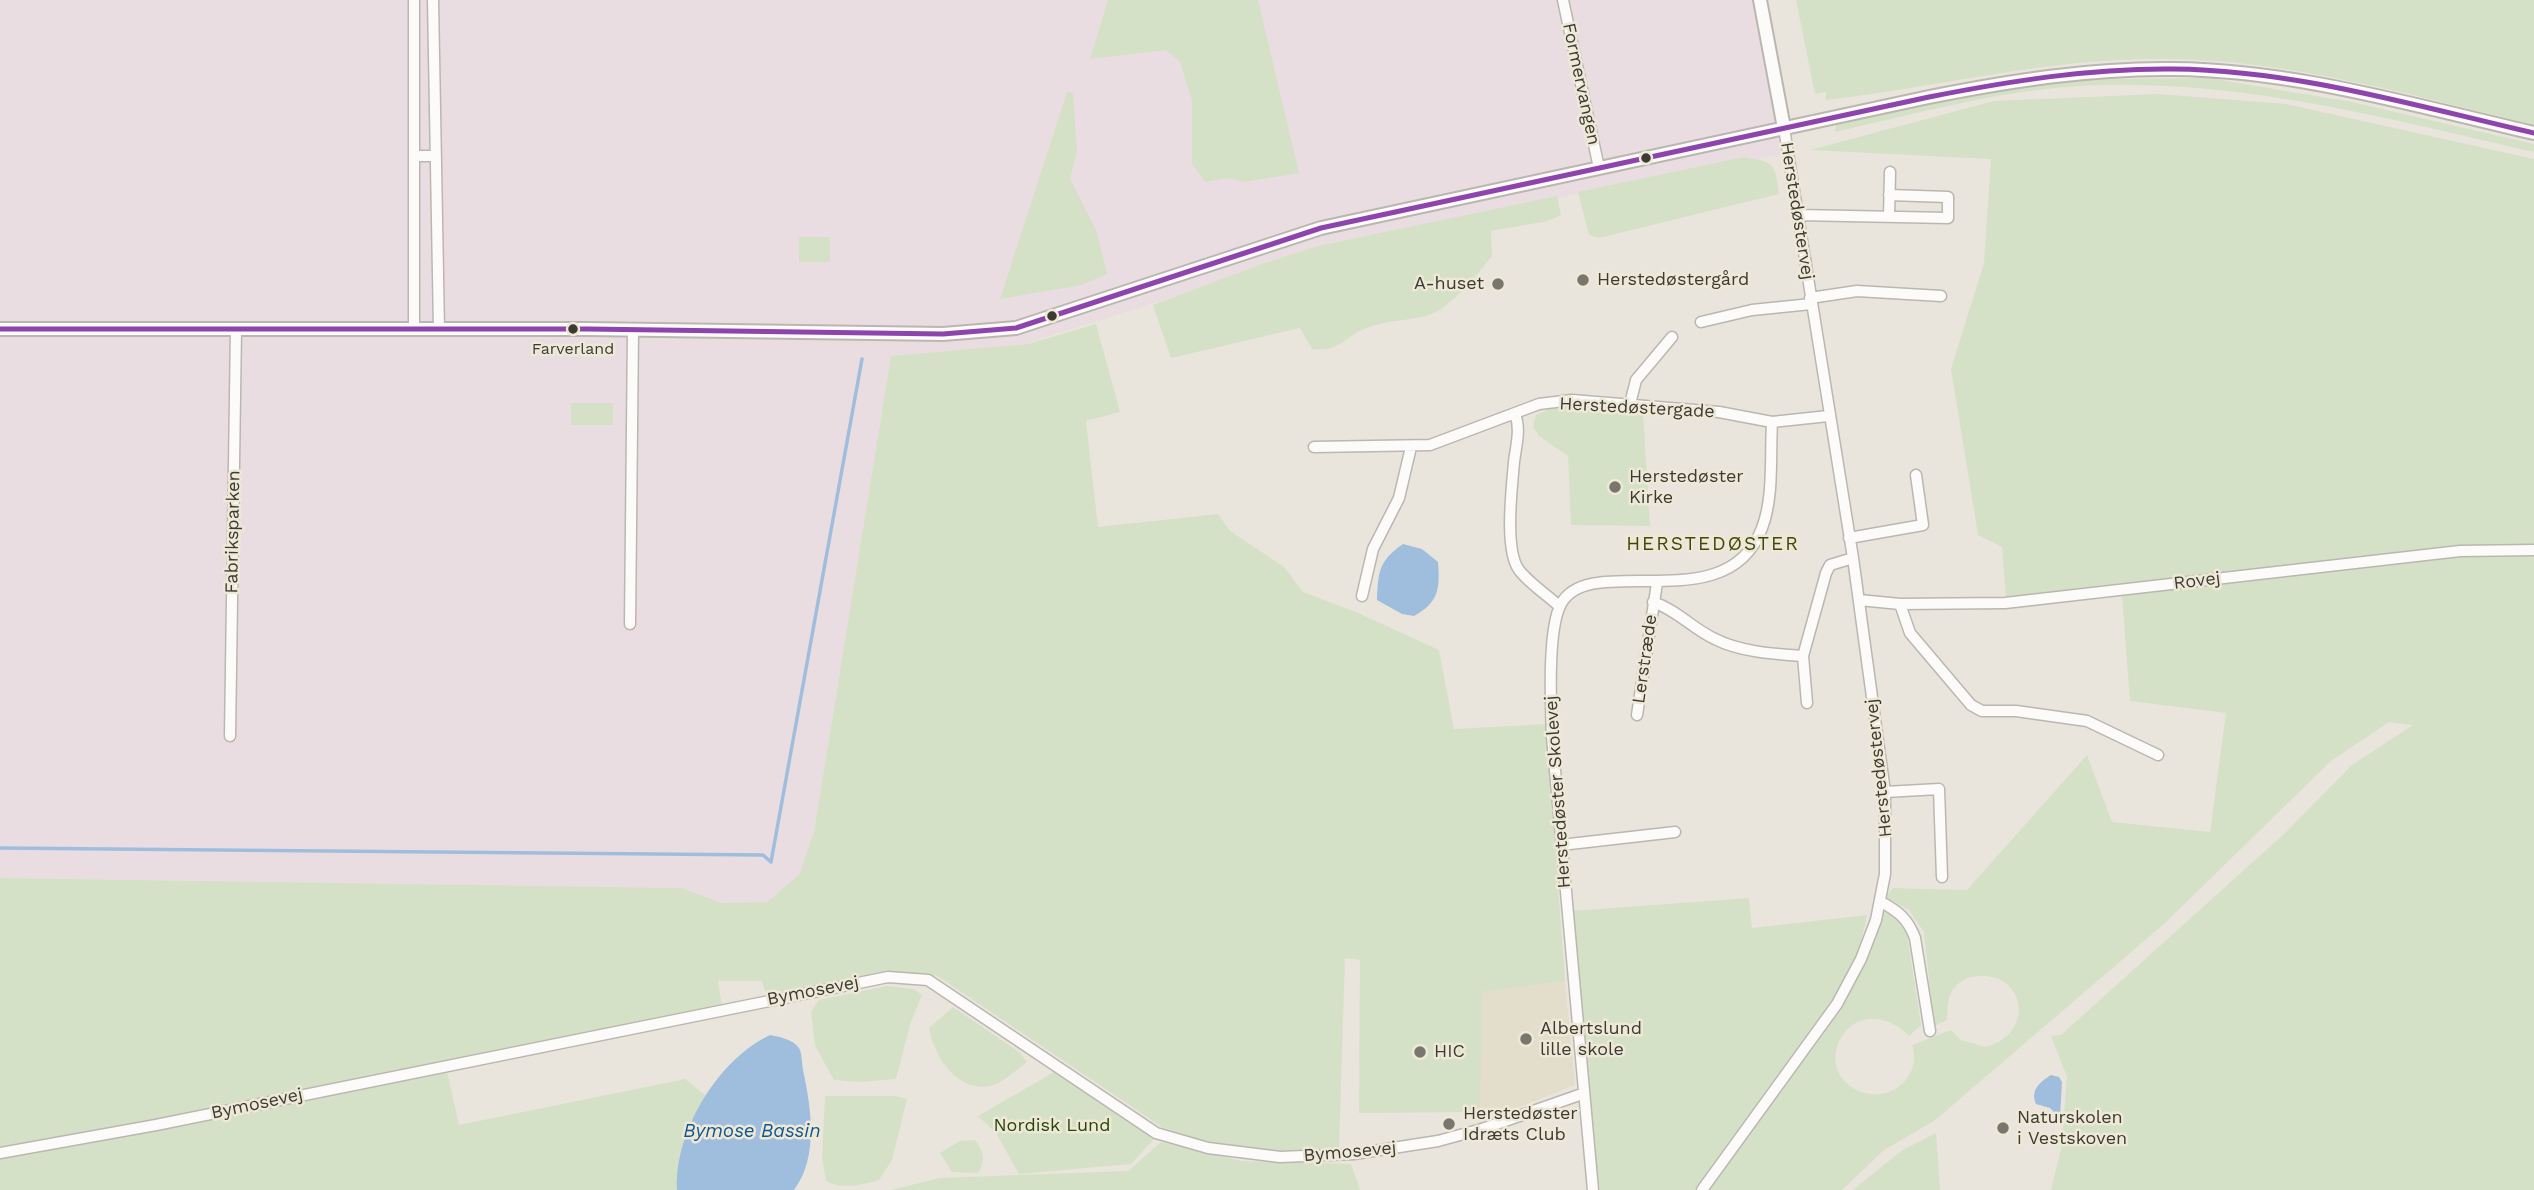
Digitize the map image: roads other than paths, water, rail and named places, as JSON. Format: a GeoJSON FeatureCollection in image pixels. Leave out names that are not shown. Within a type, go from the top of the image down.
{"type":"FeatureCollection","features":[{"type":"Feature","properties":{"kind":"street"},"geometry":{"type":"LineString","coordinates":[[414,0],[414,329]]}},
{"type":"Feature","properties":{"kind":"street"},"geometry":{"type":"LineString","coordinates":[[433,0],[439,329]]}},
{"type":"Feature","properties":{"kind":"street","name":"Formervangen"},"geometry":{"type":"LineString","coordinates":[[1563,0],[1599,168]]}},
{"type":"Feature","properties":{"kind":"street","name":"Herstedøstervej"},"geometry":{"type":"LineString","coordinates":[[1702,1190],[1838,1004],[1861,959],[1881,902],[1887,833],[1885,792],[1853,558],[1828,416],[1784,128],[1760,0]]}},
{"type":"Feature","properties":{"kind":"street"},"geometry":{"type":"LineString","coordinates":[[0,329],[633,330],[943,334],[1016,328],[1321,228],[2013,81],[2113,70],[2174,69],[2290,80],[2534,133]]}},
{"type":"Feature","properties":{"kind":"street"},"geometry":{"type":"LineString","coordinates":[[415,156],[436,156]]}},
{"type":"Feature","properties":{"kind":"street"},"geometry":{"type":"LineString","coordinates":[[1889,217],[1890,172]]}},
{"type":"Feature","properties":{"kind":"street"},"geometry":{"type":"LineString","coordinates":[[1798,215],[1948,218],[1948,197],[1889,195]]}},
{"type":"Feature","properties":{"kind":"street","name":"Herstedøstervej"},"geometry":{"type":"LineString","coordinates":[[1811,301],[1857,291],[1941,296]]}},
{"type":"Feature","properties":{"kind":"street"},"geometry":{"type":"LineString","coordinates":[[1701,322],[1752,310],[1811,301]]}},
{"type":"Feature","properties":{"kind":"street","name":"Fabriksparken"},"geometry":{"type":"LineString","coordinates":[[230,736],[236,328]]}},
{"type":"Feature","properties":{"kind":"street"},"geometry":{"type":"LineString","coordinates":[[630,625],[633,330]]}},
{"type":"Feature","properties":{"kind":"street"},"geometry":{"type":"LineString","coordinates":[[1630,404],[1636,380],[1672,337]]}},
{"type":"Feature","properties":{"kind":"street","name":"Herstedøstergade"},"geometry":{"type":"LineString","coordinates":[[1314,447],[1411,447],[1452,440],[1539,404],[1572,400],[1719,412],[1772,422],[1828,416]]}},
{"type":"Feature","properties":{"kind":"street"},"geometry":{"type":"LineString","coordinates":[[1515,414],[1519,424],[1513,477],[1511,547],[1519,570],[1559,606],[1574,590],[1585,585],[1657,583],[1719,573],[1733,565],[1755,542],[1766,512],[1772,422]]}},
{"type":"Feature","properties":{"kind":"street"},"geometry":{"type":"LineString","coordinates":[[1362,596],[1370,558],[1399,498],[1411,447]]}},
{"type":"Feature","properties":{"kind":"street"},"geometry":{"type":"LineString","coordinates":[[1849,538],[1923,525],[1916,475]]}},
{"type":"Feature","properties":{"kind":"street","name":"Rovej"},"geometry":{"type":"LineString","coordinates":[[1859,600],[1900,604],[2005,603],[2460,551],[2534,550]]}},
{"type":"Feature","properties":{"kind":"street"},"geometry":{"type":"LineString","coordinates":[[1807,703],[1802,656],[1830,565],[1853,558]]}},
{"type":"Feature","properties":{"kind":"street","name":"Lerstræde"},"geometry":{"type":"LineString","coordinates":[[1637,715],[1657,583]]}},
{"type":"Feature","properties":{"kind":"street","name":"Lerstræde"},"geometry":{"type":"LineString","coordinates":[[1653,602],[1665,606],[1715,639],[1777,654],[1802,656]]}},
{"type":"Feature","properties":{"kind":"street"},"geometry":{"type":"LineString","coordinates":[[1900,604],[1910,633],[1971,705],[1982,711],[2016,711],[2087,721],[2158,755]]}},
{"type":"Feature","properties":{"kind":"street","name":"Herstedøster Skolevej"},"geometry":{"type":"LineString","coordinates":[[1559,606],[1551,692],[1561,845],[1593,1190]]}},
{"type":"Feature","properties":{"kind":"street"},"geometry":{"type":"LineString","coordinates":[[1885,792],[1939,789],[1942,877]]}},
{"type":"Feature","properties":{"kind":"street"},"geometry":{"type":"LineString","coordinates":[[1561,845],[1675,832]]}},
{"type":"Feature","properties":{"kind":"street"},"geometry":{"type":"LineString","coordinates":[[1881,902],[1903,916],[1913,931],[1930,1031]]}},
{"type":"Feature","properties":{"kind":"street","name":"Bymosevej"},"geometry":{"type":"LineString","coordinates":[[0,1153],[156,1125],[888,977],[928,980],[1156,1133],[1208,1149],[1280,1157],[1354,1154],[1438,1141],[1482,1129],[1582,1094]]}},
{"type":"Feature","properties":{"kind":"water"},"geometry":{"type":"Polygon","coordinates":[[[1403,544],[1422,549],[1438,562],[1439,580],[1436,594],[1429,605],[1414,616],[1402,614],[1377,600],[1381,568],[1389,556],[1403,544]]]}},
{"type":"Feature","properties":{"kind":"water","name":"Bymose Bassin"},"geometry":{"type":"Polygon","coordinates":[[[770,1035],[793,1042],[801,1053],[811,1132],[807,1163],[802,1177],[794,1190],[677,1190],[683,1145],[702,1100],[733,1062],[751,1046],[770,1035]]]}},
{"type":"Feature","properties":{"kind":"water"},"geometry":{"type":"Polygon","coordinates":[[[2051,1075],[2059,1077],[2062,1082],[2060,1118],[2050,1108],[2036,1104],[2034,1099],[2037,1087],[2051,1075]]]}},
{"type":"Feature","properties":{"kind":"waterway"},"geometry":{"type":"LineString","coordinates":[[0,848],[763,855],[771,862],[862,359]]}},
{"type":"Feature","properties":{"kind":"place","name":"Herstedøstergård"},"geometry":{"type":"Point","coordinates":[1583,280]}},
{"type":"Feature","properties":{"kind":"place","name":"A-huset"},"geometry":{"type":"Point","coordinates":[1498,284]}},
{"type":"Feature","properties":{"kind":"place","name":"Farverland"},"geometry":{"type":"Point","coordinates":[573,329]}},
{"type":"Feature","properties":{"kind":"place","name":"Herstedøster Kirke"},"geometry":{"type":"Point","coordinates":[1615,487]}},
{"type":"Feature","properties":{"kind":"place","name":"Albertslund lille skole"},"geometry":{"type":"Point","coordinates":[1526,1039]}},
{"type":"Feature","properties":{"kind":"place","name":"HIC"},"geometry":{"type":"Point","coordinates":[1420,1052]}},
{"type":"Feature","properties":{"kind":"place","name":"Herstedøster Idræts Club"},"geometry":{"type":"Point","coordinates":[1449,1124]}},
{"type":"Feature","properties":{"kind":"place","name":"Naturskolen i Vestskoven"},"geometry":{"type":"Point","coordinates":[2003,1128]}},
{"type":"Feature","properties":{"kind":"district","name":"HERSTEDØSTER"},"geometry":{"type":"Point","coordinates":[1713,544]}},
{"type":"Feature","properties":{"kind":"park label","name":"Nordisk Lund"},"geometry":{"type":"Point","coordinates":[1052,1126]}}]}
